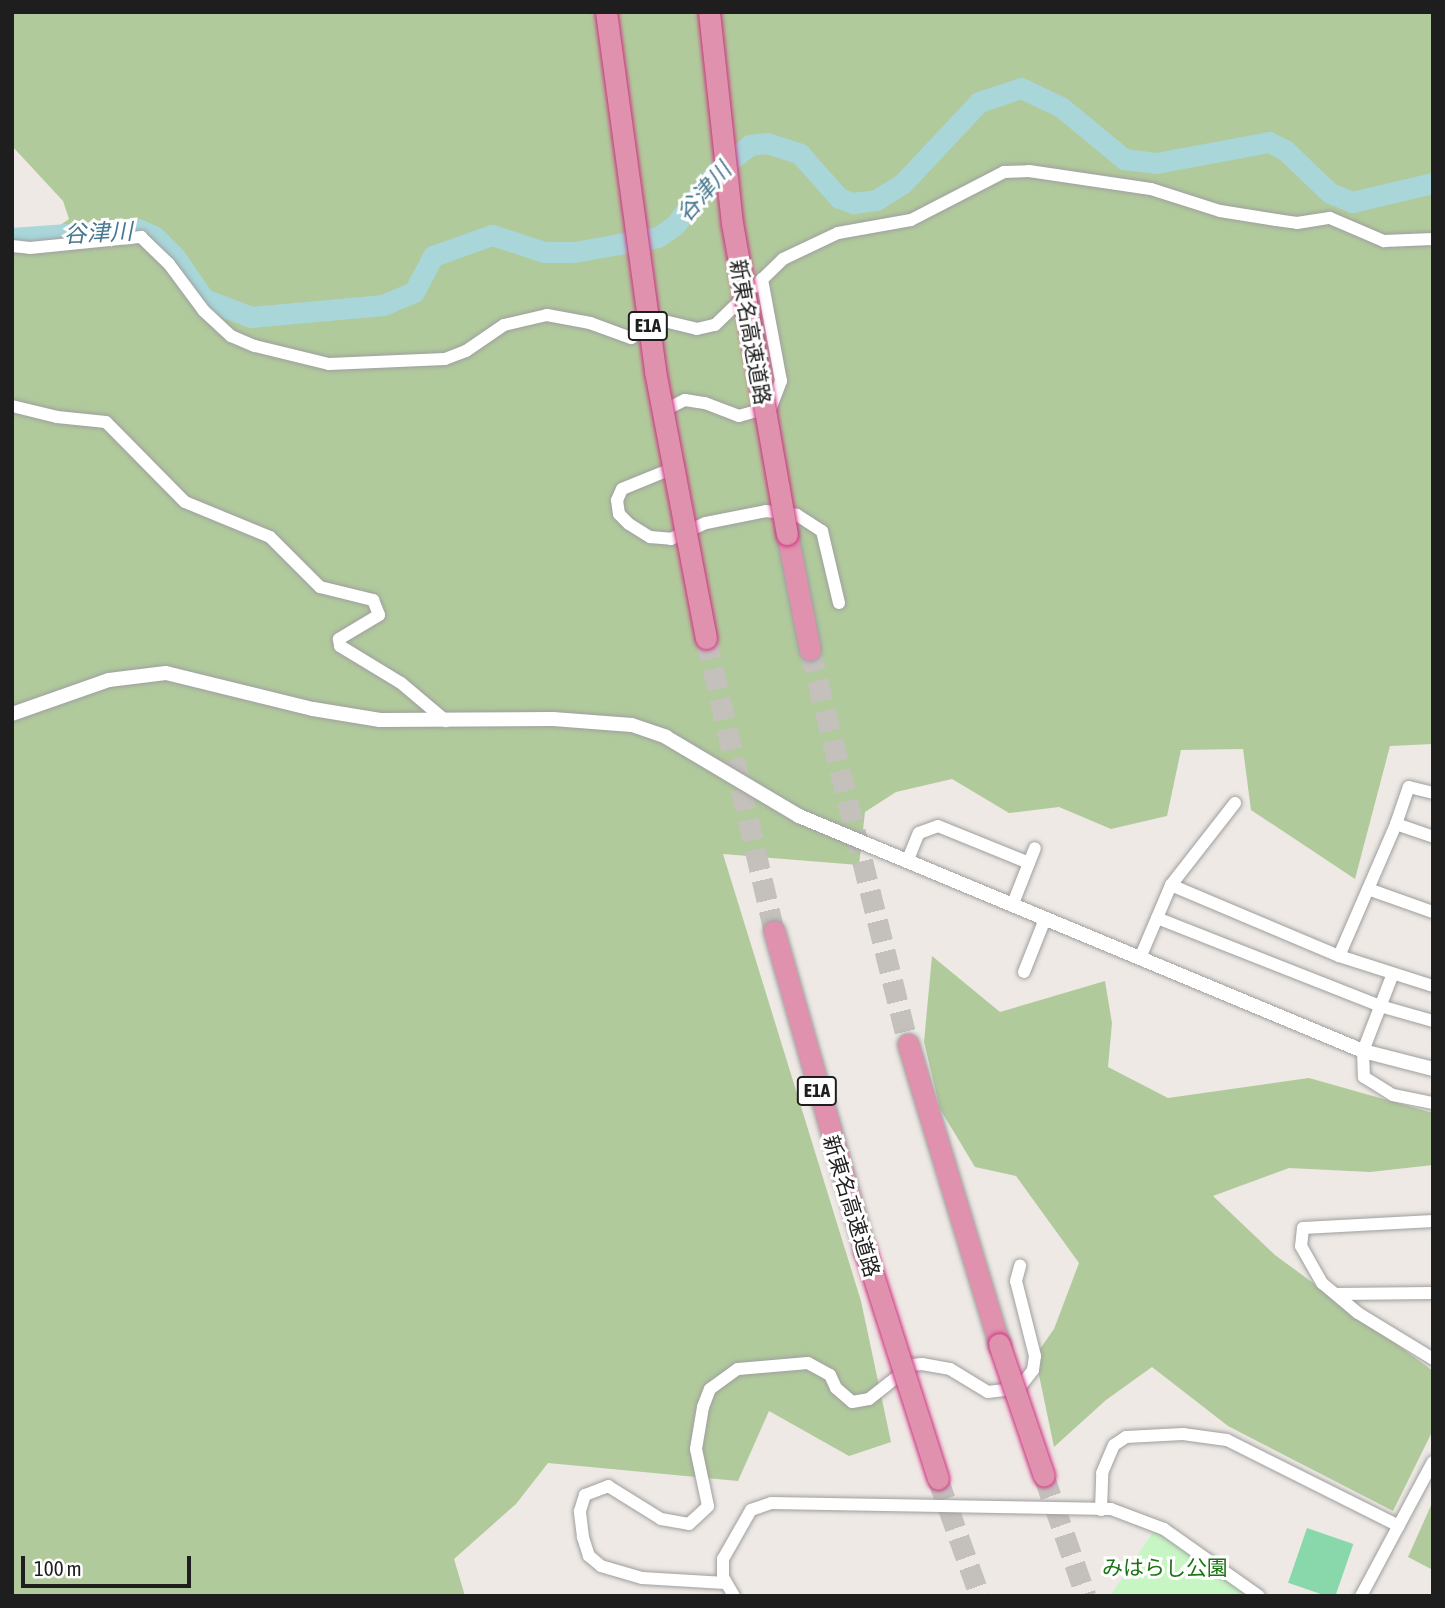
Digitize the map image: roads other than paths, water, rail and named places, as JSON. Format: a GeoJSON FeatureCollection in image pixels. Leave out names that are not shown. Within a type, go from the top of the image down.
{"type":"FeatureCollection","features":[{"type":"Feature","properties":{"kind":"highway","name":"E1A"},"geometry":{"type":"LineString","coordinates":[[606,12],[653,358],[706,638]]}},
{"type":"Feature","properties":{"kind":"highway","name":"新東名高速道路"},"geometry":{"type":"LineString","coordinates":[[709,12],[732,223],[810,650]]}},
{"type":"Feature","properties":{"kind":"highway","name":"新東名高速道路"},"geometry":{"type":"LineString","coordinates":[[774,931],[865,1250],[938,1479]]}},
{"type":"Feature","properties":{"kind":"highway"},"geometry":{"type":"LineString","coordinates":[[908,1044],[999,1344],[1044,1476]]}},
{"type":"Feature","properties":{"kind":"street"},"geometry":{"type":"LineString","coordinates":[[12,246],[30,248],[141,237],[169,264],[204,312],[231,336],[255,346],[329,364],[445,359],[466,351],[504,325],[547,315],[590,323],[631,338],[656,319],[697,329],[730,316],[783,259],[838,233],[911,220],[992,177],[1029,171],[1151,189],[1220,211],[1276,220],[1297,223],[1330,218],[1384,241],[1433,239]]}},
{"type":"Feature","properties":{"kind":"street"},"geometry":{"type":"LineString","coordinates":[[762,279],[781,381],[771,407],[739,416],[705,402],[685,400],[667,409],[664,420],[678,464],[673,472],[622,489],[617,500],[619,514],[650,537],[671,539],[706,523],[766,511],[797,515],[822,531],[839,603]]}},
{"type":"Feature","properties":{"kind":"street"},"geometry":{"type":"LineString","coordinates":[[12,406],[57,417],[106,422],[185,502],[270,537],[320,587],[373,600],[379,615],[339,639],[340,646],[401,683],[446,721]]}},
{"type":"Feature","properties":{"kind":"street"},"geometry":{"type":"LineString","coordinates":[[12,714],[109,680],[166,673],[346,716],[446,721],[554,719],[632,725],[666,737],[799,816],[1363,1051],[1433,1069]]}},
{"type":"Feature","properties":{"kind":"street"},"geometry":{"type":"LineString","coordinates":[[1339,956],[1396,824],[1409,787],[1433,793]]}},
{"type":"Feature","properties":{"kind":"street"},"geometry":{"type":"LineString","coordinates":[[1140,958],[1171,885],[1235,803]]}},
{"type":"Feature","properties":{"kind":"street"},"geometry":{"type":"LineString","coordinates":[[1396,824],[1433,837]]}},
{"type":"Feature","properties":{"kind":"street"},"geometry":{"type":"LineString","coordinates":[[907,862],[919,833],[937,826],[1029,863]]}},
{"type":"Feature","properties":{"kind":"street"},"geometry":{"type":"LineString","coordinates":[[1012,906],[1035,848]]}},
{"type":"Feature","properties":{"kind":"street"},"geometry":{"type":"LineString","coordinates":[[1171,885],[1339,956],[1392,976],[1433,986]]}},
{"type":"Feature","properties":{"kind":"street"},"geometry":{"type":"LineString","coordinates":[[1368,888],[1433,912]]}},
{"type":"Feature","properties":{"kind":"street"},"geometry":{"type":"LineString","coordinates":[[1157,918],[1380,1006],[1433,1021]]}},
{"type":"Feature","properties":{"kind":"street"},"geometry":{"type":"LineString","coordinates":[[1024,972],[1045,919]]}},
{"type":"Feature","properties":{"kind":"street"},"geometry":{"type":"LineString","coordinates":[[1392,976],[1363,1051],[1364,1077],[1376,1087],[1433,1103]]}},
{"type":"Feature","properties":{"kind":"street"},"geometry":{"type":"LineString","coordinates":[[1433,1221],[1303,1228],[1301,1246],[1322,1283],[1433,1359]]}},
{"type":"Feature","properties":{"kind":"street"},"geometry":{"type":"LineString","coordinates":[[725,1583],[642,1578],[601,1566],[589,1556],[583,1537],[580,1511],[585,1495],[608,1486],[661,1519],[690,1524],[708,1506],[696,1449],[703,1407],[710,1389],[738,1370],[808,1363],[830,1375],[836,1388],[852,1402],[869,1399],[899,1374],[922,1364],[950,1369],[988,1392],[1019,1388],[1033,1370],[1035,1356],[1016,1281],[1020,1266]]}},
{"type":"Feature","properties":{"kind":"street"},"geometry":{"type":"LineString","coordinates":[[1336,1294],[1433,1293]]}},
{"type":"Feature","properties":{"kind":"street"},"geometry":{"type":"LineString","coordinates":[[1101,1510],[1102,1473],[1114,1445],[1126,1437],[1184,1434],[1227,1440],[1399,1526]]}},
{"type":"Feature","properties":{"kind":"street"},"geometry":{"type":"LineString","coordinates":[[1361,1596],[1433,1462]]}},
{"type":"Feature","properties":{"kind":"street"},"geometry":{"type":"LineString","coordinates":[[734,1596],[725,1583],[723,1559],[751,1510],[771,1503],[1101,1510],[1131,1515],[1164,1529],[1259,1596]]}},
{"type":"Feature","properties":{"kind":"waterway","name":"谷津川"},"geometry":{"type":"LineString","coordinates":[[12,238],[138,229],[154,236],[175,257],[204,299],[251,317],[383,305],[414,292],[433,256],[492,235],[544,252],[574,252],[658,237],[675,225],[718,170],[750,145],[767,143],[800,154],[839,198],[853,203],[876,200],[903,183],[979,102],[1021,88],[1061,107],[1124,159],[1156,163],[1269,142],[1285,150],[1330,193],[1352,202],[1433,183]]}},
{"type":"Feature","properties":{"kind":"tunnel"},"geometry":{"type":"LineString","coordinates":[[706,638],[774,931]]}},
{"type":"Feature","properties":{"kind":"tunnel"},"geometry":{"type":"LineString","coordinates":[[810,650],[908,1044]]}},
{"type":"Feature","properties":{"kind":"tunnel"},"geometry":{"type":"LineString","coordinates":[[1044,1476],[1086,1596]]}},
{"type":"Feature","properties":{"kind":"tunnel"},"geometry":{"type":"LineString","coordinates":[[938,1479],[980,1596]]}},
{"type":"Feature","properties":{"kind":"park label","name":"みはらし公園"},"geometry":{"type":"Point","coordinates":[1165,1567]}}]}
